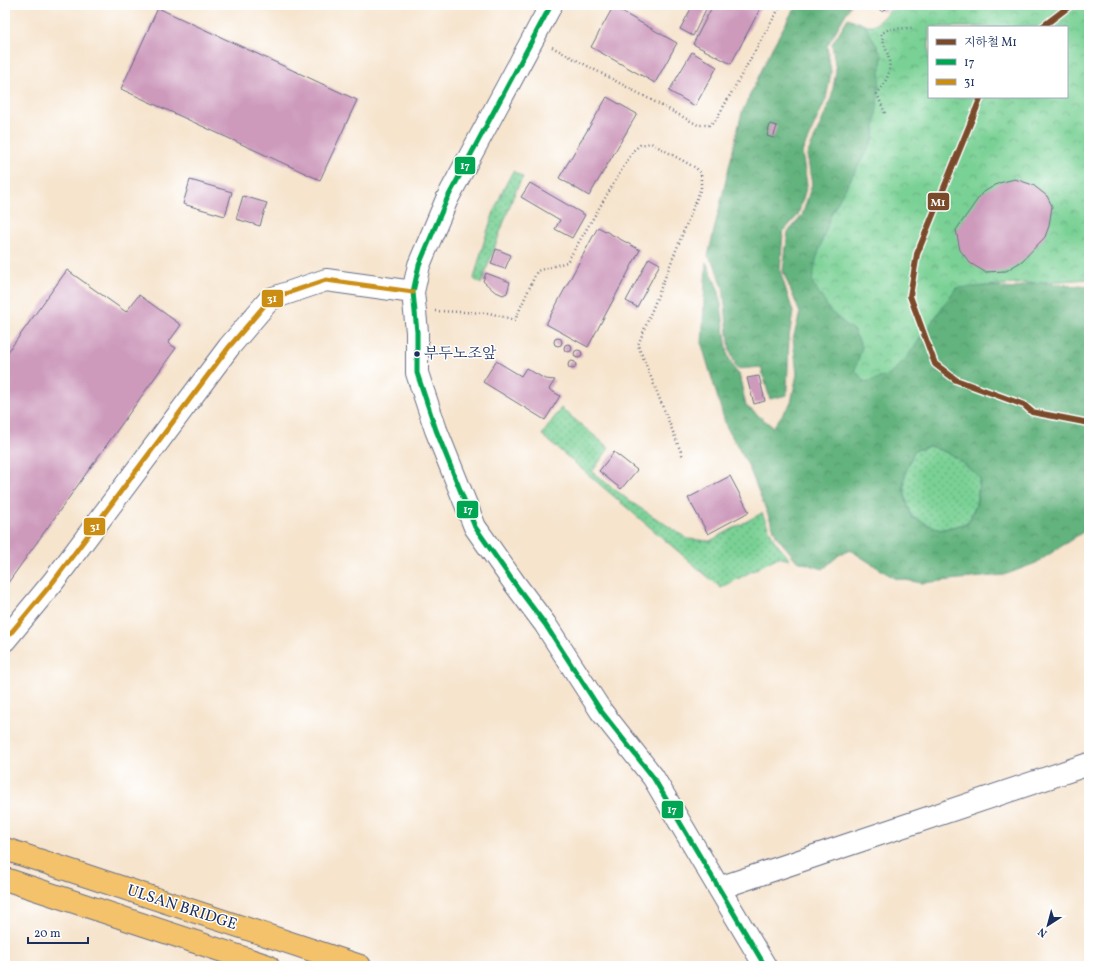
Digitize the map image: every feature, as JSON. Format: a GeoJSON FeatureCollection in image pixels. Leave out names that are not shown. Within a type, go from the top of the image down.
{"type":"FeatureCollection","features":[{"type":"Feature","properties":{"kind":"highway","name":"ULSAN BRIDGE"},"geometry":{"type":"LineString","coordinates":[[5,849],[360,966]]}},
{"type":"Feature","properties":{"kind":"highway","name":"ULSAN BRIDGE"},"geometry":{"type":"LineString","coordinates":[[5,879],[268,966]]}},
{"type":"Feature","properties":{"kind":"street"},"geometry":{"type":"LineString","coordinates":[[551,5],[447,199],[419,265],[414,301],[417,332],[417,373],[436,430],[475,527],[545,624],[600,711],[653,777],[765,966]]}},
{"type":"Feature","properties":{"kind":"street"},"geometry":{"type":"LineString","coordinates":[[5,640],[53,582],[229,347],[270,299],[326,280],[414,301]]}},
{"type":"Feature","properties":{"kind":"street"},"geometry":{"type":"LineString","coordinates":[[719,888],[1089,764]]}},
{"type":"Feature","properties":{"kind":"path"},"geometry":{"type":"LineString","coordinates":[[534,37],[698,125],[709,125],[716,120],[781,5]]}},
{"type":"Feature","properties":{"kind":"path"},"geometry":{"type":"LineString","coordinates":[[885,113],[876,94],[888,80],[890,62],[882,34],[889,29],[912,28]]}},
{"type":"Feature","properties":{"kind":"path"},"geometry":{"type":"LineString","coordinates":[[414,301],[489,313],[515,320],[537,271],[566,262],[633,151],[640,145],[651,143],[696,168],[701,173],[701,188],[638,345],[683,457]]}},
{"type":"Feature","properties":{"kind":"green space"},"geometry":{"type":"Polygon","coordinates":[[[796,5],[851,5],[827,46],[831,72],[826,99],[802,152],[807,185],[798,215],[783,232],[780,271],[793,312],[789,337],[787,395],[770,399],[761,367],[737,369],[730,351],[723,287],[715,266],[708,256],[742,112],[772,48],[796,5]]]}},
{"type":"Feature","properties":{"kind":"green space"},"geometry":{"type":"Polygon","coordinates":[[[895,5],[1089,5],[1089,279],[956,288],[907,357],[888,376],[865,382],[855,370],[862,347],[854,331],[831,312],[812,282],[816,260],[831,214],[874,138],[882,55],[865,25],[875,25],[895,5]]]}},
{"type":"Feature","properties":{"kind":"green space"},"geometry":{"type":"Polygon","coordinates":[[[848,18],[865,25],[882,55],[882,99],[874,138],[831,214],[831,312],[854,331],[888,376],[908,355],[956,288],[976,284],[1012,289],[1036,282],[1089,287],[1089,528],[1036,563],[1004,575],[922,583],[894,578],[850,550],[839,555],[823,569],[797,561],[777,537],[748,465],[726,426],[702,345],[706,262],[719,291],[728,356],[735,370],[739,374],[746,406],[773,427],[791,403],[797,374],[793,339],[800,313],[783,271],[788,232],[802,216],[812,184],[807,155],[831,100],[836,71],[832,44],[848,18]],[[929,446],[914,451],[905,477],[904,491],[912,517],[940,530],[968,523],[976,505],[980,479],[957,458],[929,446]]]}},
{"type":"Feature","properties":{"kind":"green space"},"geometry":{"type":"Polygon","coordinates":[[[513,171],[523,177],[515,192],[481,284],[474,279],[481,252],[500,197],[513,171]]]}},
{"type":"Feature","properties":{"kind":"green space"},"geometry":{"type":"Polygon","coordinates":[[[561,408],[609,448],[592,472],[631,502],[688,539],[710,541],[762,513],[774,540],[790,560],[778,557],[721,588],[542,435],[561,408]]]}},
{"type":"Feature","properties":{"kind":"green space"},"geometry":{"type":"Polygon","coordinates":[[[929,446],[957,458],[980,479],[976,505],[968,523],[940,530],[912,517],[905,497],[904,475],[914,451],[929,446]]]}},
{"type":"Feature","properties":{"kind":"building"},"geometry":{"type":"Polygon","coordinates":[[[693,5],[708,5],[693,36],[680,29],[693,5]]]}},
{"type":"Feature","properties":{"kind":"building"},"geometry":{"type":"Polygon","coordinates":[[[713,5],[762,5],[731,64],[693,44],[713,5]]]}},
{"type":"Feature","properties":{"kind":"building"},"geometry":{"type":"Polygon","coordinates":[[[880,5],[890,5],[883,12],[877,8],[880,5]]]}},
{"type":"Feature","properties":{"kind":"building"},"geometry":{"type":"Polygon","coordinates":[[[613,7],[677,43],[655,83],[591,47],[613,7]]]}},
{"type":"Feature","properties":{"kind":"building"},"geometry":{"type":"Polygon","coordinates":[[[158,8],[357,100],[320,180],[121,89],[158,8]]]}},
{"type":"Feature","properties":{"kind":"building"},"geometry":{"type":"Polygon","coordinates":[[[692,52],[717,67],[695,106],[669,91],[692,52]]]}},
{"type":"Feature","properties":{"kind":"building"},"geometry":{"type":"Polygon","coordinates":[[[607,97],[637,114],[589,196],[559,178],[607,97]]]}},
{"type":"Feature","properties":{"kind":"building"},"geometry":{"type":"Polygon","coordinates":[[[770,124],[777,126],[773,138],[767,136],[770,124]]]}},
{"type":"Feature","properties":{"kind":"building"},"geometry":{"type":"Polygon","coordinates":[[[1015,179],[1033,185],[1047,196],[1052,206],[1049,226],[1045,237],[1022,261],[1006,271],[985,272],[970,263],[960,250],[956,230],[982,193],[999,183],[1015,179]]]}},
{"type":"Feature","properties":{"kind":"building"},"geometry":{"type":"Polygon","coordinates":[[[190,180],[232,192],[225,216],[183,204],[190,180]]]}},
{"type":"Feature","properties":{"kind":"building"},"geometry":{"type":"Polygon","coordinates":[[[530,183],[585,215],[572,238],[555,229],[560,220],[521,197],[530,183]]]}},
{"type":"Feature","properties":{"kind":"building"},"geometry":{"type":"Polygon","coordinates":[[[243,196],[267,203],[260,226],[236,219],[243,196]]]}},
{"type":"Feature","properties":{"kind":"building"},"geometry":{"type":"Polygon","coordinates":[[[598,227],[640,250],[588,347],[546,324],[598,227]]]}},
{"type":"Feature","properties":{"kind":"building"},"geometry":{"type":"Polygon","coordinates":[[[496,249],[511,255],[505,269],[491,264],[496,249]]]}},
{"type":"Feature","properties":{"kind":"building"},"geometry":{"type":"Polygon","coordinates":[[[649,258],[660,264],[637,307],[626,301],[649,258]]]}},
{"type":"Feature","properties":{"kind":"building"},"geometry":{"type":"Polygon","coordinates":[[[67,270],[126,312],[139,295],[181,325],[168,343],[176,348],[5,587],[5,356],[67,270]]]}},
{"type":"Feature","properties":{"kind":"building"},"geometry":{"type":"Polygon","coordinates":[[[486,273],[510,282],[507,293],[503,295],[494,291],[483,281],[486,273]]]}},
{"type":"Feature","properties":{"kind":"building"},"geometry":{"type":"Polygon","coordinates":[[[556,338],[560,338],[562,342],[560,346],[556,346],[554,344],[554,340],[556,338]]]}},
{"type":"Feature","properties":{"kind":"building"},"geometry":{"type":"Polygon","coordinates":[[[566,344],[570,344],[572,348],[570,352],[566,352],[564,350],[564,346],[566,344]]]}},
{"type":"Feature","properties":{"kind":"building"},"geometry":{"type":"Polygon","coordinates":[[[576,350],[580,350],[582,354],[580,358],[576,358],[574,356],[574,352],[576,350]]]}},
{"type":"Feature","properties":{"kind":"building"},"geometry":{"type":"Polygon","coordinates":[[[496,361],[521,376],[526,368],[545,379],[555,380],[549,389],[560,396],[545,420],[483,382],[496,361]]]}},
{"type":"Feature","properties":{"kind":"building"},"geometry":{"type":"Polygon","coordinates":[[[570,361],[574,361],[576,365],[574,369],[570,369],[568,367],[568,363],[570,361]]]}},
{"type":"Feature","properties":{"kind":"building"},"geometry":{"type":"Polygon","coordinates":[[[759,376],[765,401],[754,404],[747,378],[759,376]]]}},
{"type":"Feature","properties":{"kind":"building"},"geometry":{"type":"Polygon","coordinates":[[[614,452],[637,470],[621,489],[599,471],[614,452]]]}},
{"type":"Feature","properties":{"kind":"building"},"geometry":{"type":"Polygon","coordinates":[[[730,476],[749,512],[708,534],[688,498],[730,476]]]}},
{"type":"Feature","properties":{"kind":"metro line","name":"M1"},"geometry":{"type":"LineString","coordinates":[[1043,26],[1071,5]]}},
{"type":"Feature","properties":{"kind":"metro line","name":"M1"},"geometry":{"type":"LineString","coordinates":[[981,98],[917,254],[910,296],[935,364],[956,380],[1024,405],[1032,412],[1089,423]]}},
{"type":"Feature","properties":{"kind":"transit line","name":"17"},"geometry":{"type":"LineString","coordinates":[[551,5],[447,199],[419,265],[413,292],[417,332],[417,373],[436,430],[475,527],[545,624],[601,711],[653,777],[765,966]]}},
{"type":"Feature","properties":{"kind":"transit line","name":"31"},"geometry":{"type":"LineString","coordinates":[[5,640],[53,582],[229,347],[270,299],[326,280],[413,292]]}},
{"type":"Feature","properties":{"kind":"place","name":"부두노조앞"},"geometry":{"type":"Point","coordinates":[417,354]}}]}
